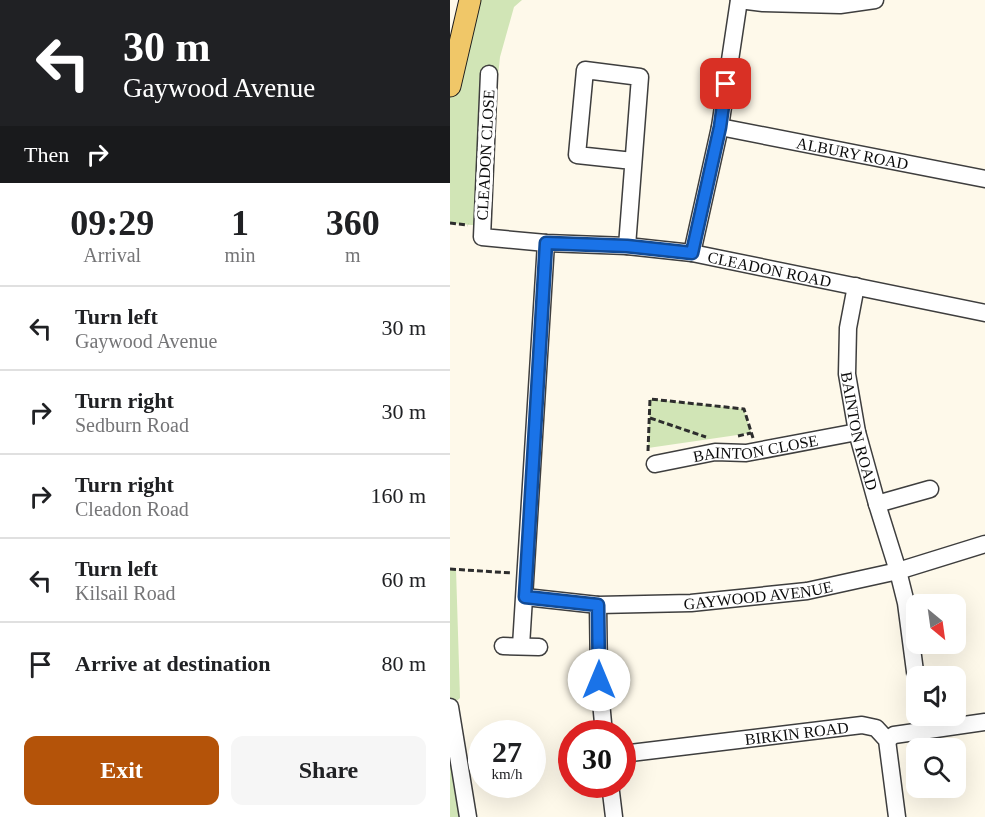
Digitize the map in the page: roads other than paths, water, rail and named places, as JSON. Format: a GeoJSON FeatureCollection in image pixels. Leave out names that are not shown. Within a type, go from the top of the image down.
{"type":"FeatureCollection","features":[{"type":"Feature","properties":{"kind":"main road"},"geometry":{"type":"LineString","coordinates":[[450,86],[454,47],[470,0]]}},
{"type":"Feature","properties":{"kind":"street"},"geometry":{"type":"LineString","coordinates":[[692,253],[720,127],[739,0],[763,3],[840,5],[875,0]]}},
{"type":"Feature","properties":{"kind":"street"},"geometry":{"type":"LineString","coordinates":[[627,246],[640,77],[585,70],[576,155],[633,161]]}},
{"type":"Feature","properties":{"kind":"street","name":"CLEADON CLOSE"},"geometry":{"type":"LineString","coordinates":[[482,237],[489,74]]}},
{"type":"Feature","properties":{"kind":"street","name":"ALBURY ROAD"},"geometry":{"type":"LineString","coordinates":[[720,127],[985,179]]}},
{"type":"Feature","properties":{"kind":"street","name":"CLEADON ROAD"},"geometry":{"type":"LineString","coordinates":[[482,237],[546,243],[627,246],[692,253],[985,313]]}},
{"type":"Feature","properties":{"kind":"street"},"geometry":{"type":"LineString","coordinates":[[521,646],[546,243]]}},
{"type":"Feature","properties":{"kind":"street","name":"BAINTON ROAD"},"geometry":{"type":"LineString","coordinates":[[856,286],[848,328],[847,374],[857,432],[906,603],[914,666]]}},
{"type":"Feature","properties":{"kind":"street","name":"BAINTON CLOSE"},"geometry":{"type":"LineString","coordinates":[[652,461],[715,452],[746,453],[857,432]]}},
{"type":"Feature","properties":{"kind":"street"},"geometry":{"type":"LineString","coordinates":[[877,504],[930,489]]}},
{"type":"Feature","properties":{"kind":"street","name":"GAYWOOD AVENUE"},"geometry":{"type":"LineString","coordinates":[[525,597],[598,605],[691,603],[807,591],[898,571],[985,544]]}},
{"type":"Feature","properties":{"kind":"street"},"geometry":{"type":"LineString","coordinates":[[598,605],[599,680],[603,720]]}},
{"type":"Feature","properties":{"kind":"street"},"geometry":{"type":"LineString","coordinates":[[503,646],[539,647]]}},
{"type":"Feature","properties":{"kind":"street"},"geometry":{"type":"LineString","coordinates":[[450,707],[468,817]]}},
{"type":"Feature","properties":{"kind":"street"},"geometry":{"type":"LineString","coordinates":[[966,722],[985,722]]}},
{"type":"Feature","properties":{"kind":"street","name":"BIRKIN ROAD"},"geometry":{"type":"LineString","coordinates":[[636,752],[862,725],[876,728],[887,740]]}},
{"type":"Feature","properties":{"kind":"street"},"geometry":{"type":"LineString","coordinates":[[897,817],[887,740],[915,726]]}},
{"type":"Feature","properties":{"kind":"street"},"geometry":{"type":"LineString","coordinates":[[612,798],[614,817]]}}]}
